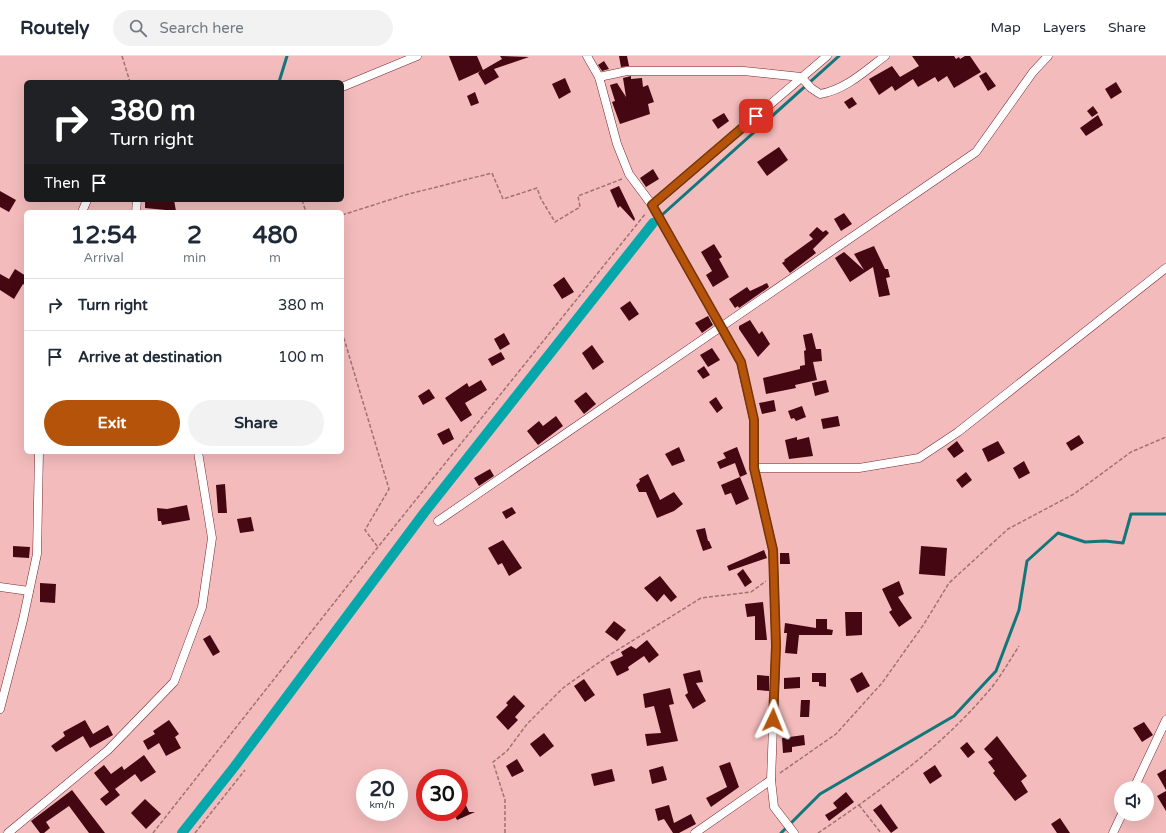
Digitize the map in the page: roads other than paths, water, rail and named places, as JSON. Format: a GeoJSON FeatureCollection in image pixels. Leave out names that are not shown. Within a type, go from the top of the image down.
{"type":"FeatureCollection","features":[{"type":"Feature","properties":{"kind":"street"},"geometry":{"type":"LineString","coordinates":[[344,86],[417,56]]}},
{"type":"Feature","properties":{"kind":"street"},"geometry":{"type":"LineString","coordinates":[[588,56],[599,77],[617,144],[629,174],[652,205],[741,362],[754,420],[754,468],[773,550],[776,646],[771,780],[774,807],[794,833]]}},
{"type":"Feature","properties":{"kind":"street"},"geometry":{"type":"LineString","coordinates":[[652,205],[805,81],[827,56]]}},
{"type":"Feature","properties":{"kind":"street"},"geometry":{"type":"LineString","coordinates":[[599,77],[627,72],[744,71],[805,81],[820,94],[831,92],[853,80],[885,56]]}},
{"type":"Feature","properties":{"kind":"street"},"geometry":{"type":"LineString","coordinates":[[438,521],[976,152],[1033,72],[1048,56]]}},
{"type":"Feature","properties":{"kind":"street"},"geometry":{"type":"LineString","coordinates":[[754,468],[859,468],[919,458],[958,432],[1166,268]]}},
{"type":"Feature","properties":{"kind":"street"},"geometry":{"type":"LineString","coordinates":[[0,709],[29,592],[36,554],[39,454]]}},
{"type":"Feature","properties":{"kind":"street"},"geometry":{"type":"LineString","coordinates":[[8,833],[108,750],[174,682],[202,607],[212,538],[198,454]]}},
{"type":"Feature","properties":{"kind":"street"},"geometry":{"type":"LineString","coordinates":[[0,587],[29,592]]}},
{"type":"Feature","properties":{"kind":"street"},"geometry":{"type":"LineString","coordinates":[[1137,781],[1166,720]]}},
{"type":"Feature","properties":{"kind":"street"},"geometry":{"type":"LineString","coordinates":[[695,833],[771,780]]}},
{"type":"Feature","properties":{"kind":"street"},"geometry":{"type":"LineString","coordinates":[[1113,833],[1119,821]]}},
{"type":"Feature","properties":{"kind":"waterway"},"geometry":{"type":"LineString","coordinates":[[280,80],[287,56]]}},
{"type":"Feature","properties":{"kind":"waterway"},"geometry":{"type":"LineString","coordinates":[[653,223],[839,56]]}},
{"type":"Feature","properties":{"kind":"waterway"},"geometry":{"type":"LineString","coordinates":[[182,833],[235,766],[424,513],[653,223]]}},
{"type":"Feature","properties":{"kind":"waterway"},"geometry":{"type":"LineString","coordinates":[[781,833],[820,794],[954,716],[996,671],[1019,610],[1027,561],[1058,533],[1085,542],[1105,541],[1123,543],[1131,514],[1166,514]]}}]}
